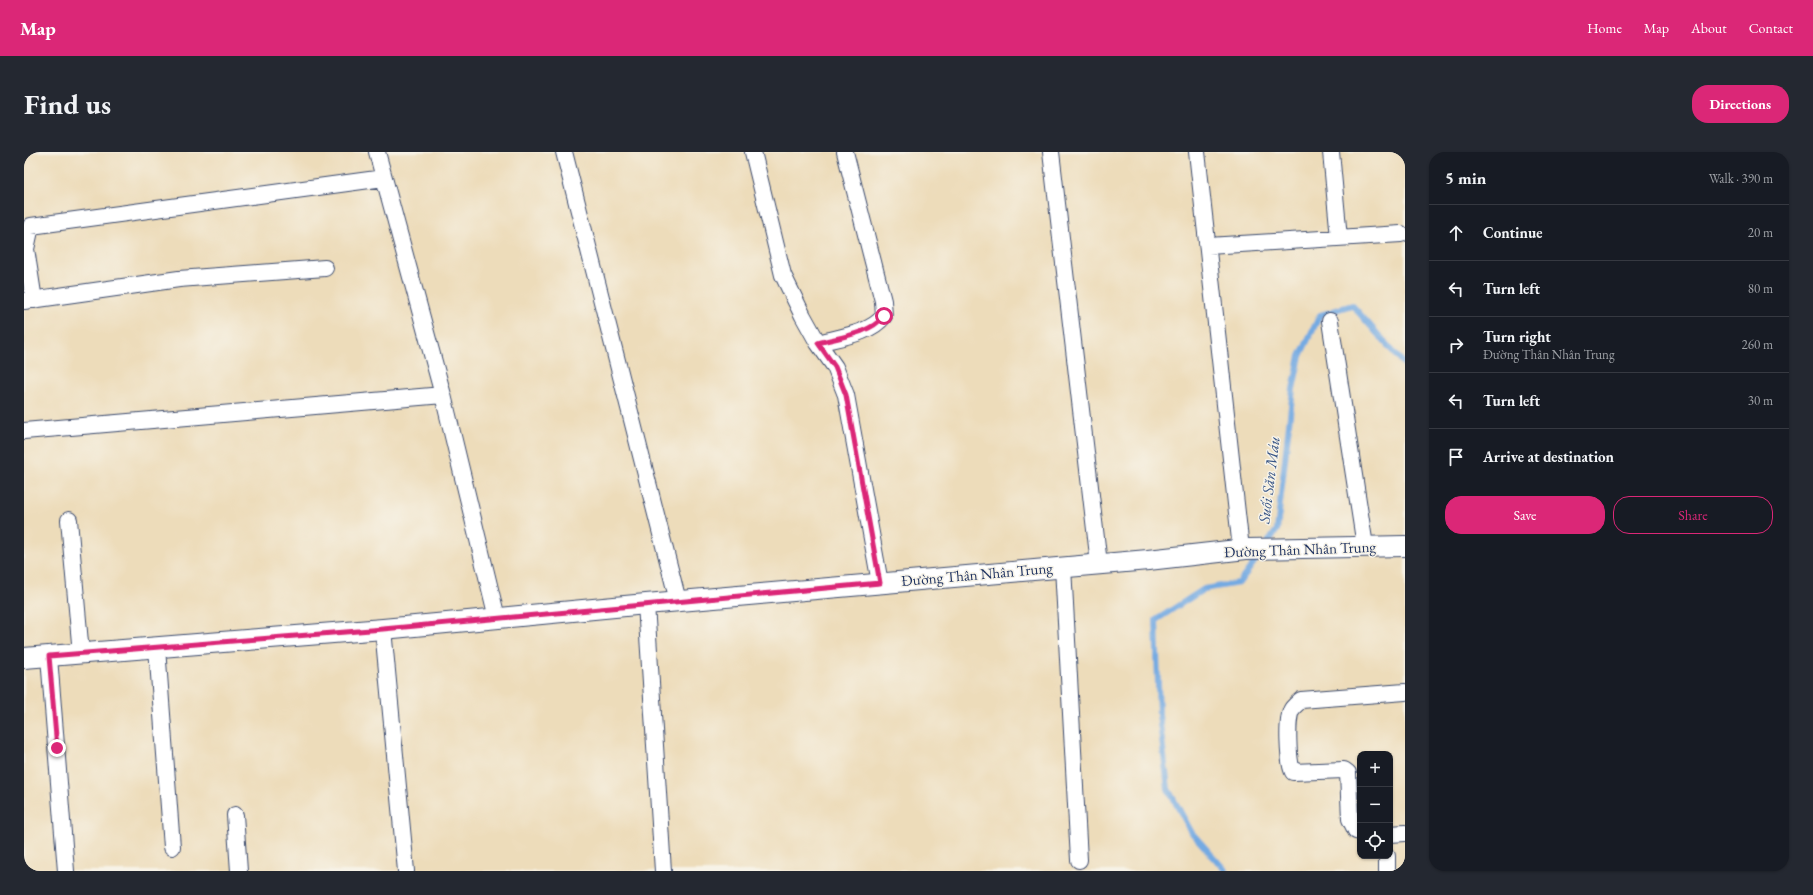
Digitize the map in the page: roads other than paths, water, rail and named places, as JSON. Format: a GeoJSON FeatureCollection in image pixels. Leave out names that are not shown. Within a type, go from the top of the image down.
{"type":"FeatureCollection","features":[{"type":"Feature","properties":{"kind":"street"},"geometry":{"type":"LineString","coordinates":[[376,152],[443,395],[497,618]]}},
{"type":"Feature","properties":{"kind":"street"},"geometry":{"type":"LineString","coordinates":[[564,152],[678,601]]}},
{"type":"Feature","properties":{"kind":"street"},"geometry":{"type":"LineString","coordinates":[[753,152],[783,275],[802,316],[818,343],[835,367],[846,395],[880,583]]}},
{"type":"Feature","properties":{"kind":"street"},"geometry":{"type":"LineString","coordinates":[[818,343],[866,329],[879,322],[884,316],[883,301],[845,152]]}},
{"type":"Feature","properties":{"kind":"street"},"geometry":{"type":"LineString","coordinates":[[1051,152],[1099,564]]}},
{"type":"Feature","properties":{"kind":"street"},"geometry":{"type":"LineString","coordinates":[[1197,152],[1243,549]]}},
{"type":"Feature","properties":{"kind":"street"},"geometry":{"type":"LineString","coordinates":[[1331,152],[1339,238]]}},
{"type":"Feature","properties":{"kind":"street"},"geometry":{"type":"LineString","coordinates":[[325,268],[179,279],[29,300],[26,248],[28,227],[384,178]]}},
{"type":"Feature","properties":{"kind":"street"},"geometry":{"type":"LineString","coordinates":[[1208,246],[1401,234]]}},
{"type":"Feature","properties":{"kind":"street"},"geometry":{"type":"LineString","coordinates":[[1330,321],[1365,546]]}},
{"type":"Feature","properties":{"kind":"street"},"geometry":{"type":"LineString","coordinates":[[24,431],[443,395]]}},
{"type":"Feature","properties":{"kind":"street"},"geometry":{"type":"LineString","coordinates":[[69,520],[81,654]]}},
{"type":"Feature","properties":{"kind":"street","name":"Đường Thân Nhân Trung"},"geometry":{"type":"LineString","coordinates":[[24,658],[383,629],[678,601],[1099,564],[1243,549],[1281,547],[1405,546]]}},
{"type":"Feature","properties":{"kind":"street"},"geometry":{"type":"LineString","coordinates":[[1063,567],[1079,860]]}},
{"type":"Feature","properties":{"kind":"street"},"geometry":{"type":"LineString","coordinates":[[646,604],[663,871]]}},
{"type":"Feature","properties":{"kind":"street"},"geometry":{"type":"LineString","coordinates":[[383,629],[406,871]]}},
{"type":"Feature","properties":{"kind":"street"},"geometry":{"type":"LineString","coordinates":[[157,648],[172,847]]}},
{"type":"Feature","properties":{"kind":"street"},"geometry":{"type":"LineString","coordinates":[[49,656],[66,871]]}},
{"type":"Feature","properties":{"kind":"street"},"geometry":{"type":"LineString","coordinates":[[1357,831],[1350,820],[1348,773],[1344,770],[1293,772],[1290,761],[1289,717],[1292,709],[1301,700],[1405,692]]}},
{"type":"Feature","properties":{"kind":"street"},"geometry":{"type":"LineString","coordinates":[[235,815],[239,871]]}},
{"type":"Feature","properties":{"kind":"street"},"geometry":{"type":"LineString","coordinates":[[1393,834],[1405,833]]}},
{"type":"Feature","properties":{"kind":"street"},"geometry":{"type":"LineString","coordinates":[[1386,871],[1387,859]]}},
{"type":"Feature","properties":{"kind":"waterway","name":"Suối Săn Máu"},"geometry":{"type":"LineString","coordinates":[[1266,545],[1277,530],[1293,389],[1300,356],[1320,315],[1352,305],[1405,365]]}},
{"type":"Feature","properties":{"kind":"waterway","name":"Suối Săn Máu"},"geometry":{"type":"LineString","coordinates":[[1226,871],[1192,833],[1168,789],[1159,715],[1156,620],[1204,589],[1239,583],[1261,553]]}}]}
